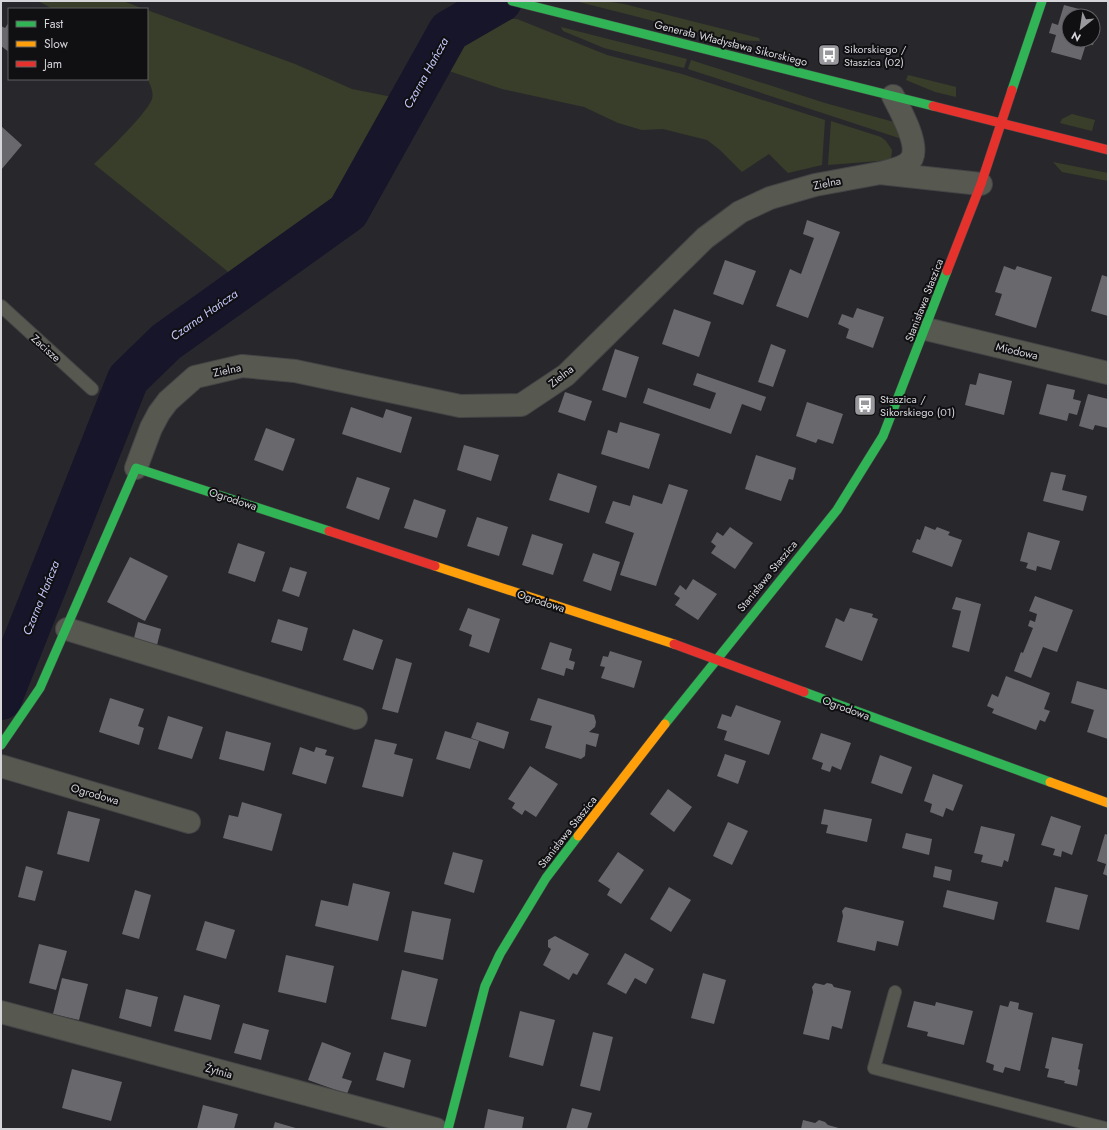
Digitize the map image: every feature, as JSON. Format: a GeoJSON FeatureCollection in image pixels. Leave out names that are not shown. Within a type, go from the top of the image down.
{"type":"FeatureCollection","features":[{"type":"Feature","properties":{"kind":"street","name":"Generała Władysława Sikorskiego"},"geometry":{"type":"LineString","coordinates":[[512,1],[1108,150]]}},
{"type":"Feature","properties":{"kind":"street","name":"Stanisława Staszica"},"geometry":{"type":"LineString","coordinates":[[448,1129],[485,986],[500,954],[546,878],[714,661],[837,510],[883,436],[926,329],[981,184],[1042,1]]}},
{"type":"Feature","properties":{"kind":"street"},"geometry":{"type":"LineString","coordinates":[[880,173],[905,164],[912,158],[914,147],[906,122],[893,96]]}},
{"type":"Feature","properties":{"kind":"street","name":"Zielna"},"geometry":{"type":"LineString","coordinates":[[136,468],[151,428],[168,401],[195,377],[242,366],[296,371],[460,406],[520,405],[566,375],[705,238],[740,212],[770,198],[815,185],[880,173],[981,184]]}},
{"type":"Feature","properties":{"kind":"street","name":"Miodowa"},"geometry":{"type":"LineString","coordinates":[[926,329],[1108,373]]}},
{"type":"Feature","properties":{"kind":"street"},"geometry":{"type":"LineString","coordinates":[[1,745],[40,688],[136,468]]}},
{"type":"Feature","properties":{"kind":"street","name":"Ogrodowa"},"geometry":{"type":"LineString","coordinates":[[136,468],[676,646],[1108,803]]}},
{"type":"Feature","properties":{"kind":"street"},"geometry":{"type":"LineString","coordinates":[[67,629],[356,718]]}},
{"type":"Feature","properties":{"kind":"street","name":"Ogrodowa"},"geometry":{"type":"LineString","coordinates":[[1,766],[189,822]]}},
{"type":"Feature","properties":{"kind":"street","name":"Żytnia"},"geometry":{"type":"LineString","coordinates":[[1,1012],[436,1129]]}},
{"type":"Feature","properties":{"kind":"lane","name":"Zacisze"},"geometry":{"type":"LineString","coordinates":[[1,306],[92,389]]}},
{"type":"Feature","properties":{"kind":"lane"},"geometry":{"type":"LineString","coordinates":[[895,992],[874,1068],[1108,1129]]}},
{"type":"Feature","properties":{"kind":"green space"},"geometry":{"type":"Polygon","coordinates":[[[38,1],[123,1],[141,8],[51,8],[38,1]]]}},
{"type":"Feature","properties":{"kind":"green space"},"geometry":{"type":"Polygon","coordinates":[[[575,1],[604,1],[624,4],[759,38],[760,41],[729,40],[575,1]]]}},
{"type":"Feature","properties":{"kind":"green space"},"geometry":{"type":"Polygon","coordinates":[[[148,10],[295,64],[352,89],[392,97],[370,156],[348,198],[328,213],[269,249],[233,278],[226,270],[94,164],[135,122],[149,105],[152,99],[148,80],[148,10]]]}},
{"type":"Feature","properties":{"kind":"green space"},"geometry":{"type":"Polygon","coordinates":[[[490,19],[517,19],[607,55],[682,74],[825,120],[822,165],[788,173],[769,154],[742,172],[720,150],[707,140],[663,129],[642,130],[618,123],[584,107],[502,89],[443,69],[450,53],[461,39],[475,27],[490,19]]]}},
{"type":"Feature","properties":{"kind":"green space"},"geometry":{"type":"Polygon","coordinates":[[[561,27],[687,59],[684,68],[604,48],[563,31],[561,27]]]}},
{"type":"Feature","properties":{"kind":"green space"},"geometry":{"type":"Polygon","coordinates":[[[691,60],[825,103],[894,122],[908,141],[688,69],[691,60]]]}},
{"type":"Feature","properties":{"kind":"green space"},"geometry":{"type":"Polygon","coordinates":[[[908,75],[956,87],[956,97],[935,92],[906,80],[908,75]]]}},
{"type":"Feature","properties":{"kind":"green space"},"geometry":{"type":"Polygon","coordinates":[[[1072,114],[1095,120],[1092,131],[1060,123],[1062,119],[1072,114]]]}},
{"type":"Feature","properties":{"kind":"green space"},"geometry":{"type":"Polygon","coordinates":[[[831,121],[881,137],[886,141],[892,150],[891,160],[828,165],[831,121]]]}},
{"type":"Feature","properties":{"kind":"green space"},"geometry":{"type":"Polygon","coordinates":[[[1053,162],[1108,173],[1108,181],[1062,172],[1053,162]]]}},
{"type":"Feature","properties":{"kind":"building"},"geometry":{"type":"Polygon","coordinates":[[[1064,5],[1075,8],[1063,8],[1064,5]]]}},
{"type":"Feature","properties":{"kind":"building"},"geometry":{"type":"Polygon","coordinates":[[[1061,15],[1061,48],[1085,48],[1081,60],[1051,52],[1056,35],[1049,33],[1052,23],[1058,25],[1061,15]]]}},
{"type":"Feature","properties":{"kind":"building"},"geometry":{"type":"Polygon","coordinates":[[[8,24],[8,51],[1,46],[1,26],[5,28],[8,24]]]}},
{"type":"Feature","properties":{"kind":"building"},"geometry":{"type":"Polygon","coordinates":[[[1,126],[22,145],[1,170],[1,126]]]}},
{"type":"Feature","properties":{"kind":"building"},"geometry":{"type":"Polygon","coordinates":[[[807,220],[840,232],[808,318],[776,306],[790,269],[801,274],[814,238],[803,234],[807,220]]]}},
{"type":"Feature","properties":{"kind":"building"},"geometry":{"type":"Polygon","coordinates":[[[725,260],[756,271],[743,305],[713,294],[725,260]]]}},
{"type":"Feature","properties":{"kind":"building"},"geometry":{"type":"Polygon","coordinates":[[[1004,266],[1015,270],[1017,266],[1052,277],[1036,328],[995,315],[1002,294],[995,292],[1004,266]]]}},
{"type":"Feature","properties":{"kind":"building"},"geometry":{"type":"Polygon","coordinates":[[[1102,275],[1108,277],[1108,316],[1091,311],[1102,275]]]}},
{"type":"Feature","properties":{"kind":"building"},"geometry":{"type":"Polygon","coordinates":[[[857,308],[884,317],[873,348],[846,338],[849,329],[838,324],[842,314],[853,318],[857,308]]]}},
{"type":"Feature","properties":{"kind":"building"},"geometry":{"type":"Polygon","coordinates":[[[674,309],[711,322],[699,357],[662,344],[674,309]]]}},
{"type":"Feature","properties":{"kind":"building"},"geometry":{"type":"Polygon","coordinates":[[[771,344],[786,350],[773,387],[758,382],[771,344]]]}},
{"type":"Feature","properties":{"kind":"building"},"geometry":{"type":"Polygon","coordinates":[[[615,349],[639,357],[626,398],[602,390],[615,349]]]}},
{"type":"Feature","properties":{"kind":"building"},"geometry":{"type":"Polygon","coordinates":[[[697,373],[766,397],[761,411],[742,404],[731,434],[643,403],[648,388],[710,409],[716,393],[693,385],[697,373]]]}},
{"type":"Feature","properties":{"kind":"building"},"geometry":{"type":"Polygon","coordinates":[[[979,373],[1012,381],[1004,415],[965,405],[970,384],[976,385],[979,373]]]}},
{"type":"Feature","properties":{"kind":"building"},"geometry":{"type":"Polygon","coordinates":[[[1047,384],[1075,390],[1073,399],[1081,401],[1077,415],[1069,413],[1067,421],[1039,414],[1047,384]]]}},
{"type":"Feature","properties":{"kind":"building"},"geometry":{"type":"Polygon","coordinates":[[[565,392],[592,401],[585,421],[558,412],[565,392]]]}},
{"type":"Feature","properties":{"kind":"building"},"geometry":{"type":"Polygon","coordinates":[[[1088,394],[1108,399],[1108,428],[1095,425],[1093,430],[1079,426],[1088,394]]]}},
{"type":"Feature","properties":{"kind":"building"},"geometry":{"type":"Polygon","coordinates":[[[807,402],[843,414],[833,444],[818,439],[816,443],[796,436],[807,402]]]}},
{"type":"Feature","properties":{"kind":"building"},"geometry":{"type":"Polygon","coordinates":[[[351,407],[383,418],[386,409],[412,417],[401,453],[342,434],[351,407]]]}},
{"type":"Feature","properties":{"kind":"building"},"geometry":{"type":"Polygon","coordinates":[[[620,422],[660,434],[649,469],[601,454],[608,430],[617,433],[620,422]]]}},
{"type":"Feature","properties":{"kind":"building"},"geometry":{"type":"Polygon","coordinates":[[[266,428],[295,439],[283,471],[254,460],[266,428]]]}},
{"type":"Feature","properties":{"kind":"building"},"geometry":{"type":"Polygon","coordinates":[[[464,445],[499,455],[491,481],[457,470],[464,445]]]}},
{"type":"Feature","properties":{"kind":"building"},"geometry":{"type":"Polygon","coordinates":[[[756,455],[796,468],[793,480],[789,479],[781,501],[745,489],[756,455]]]}},
{"type":"Feature","properties":{"kind":"building"},"geometry":{"type":"Polygon","coordinates":[[[1051,472],[1066,475],[1062,490],[1087,496],[1083,511],[1043,501],[1051,472]]]}},
{"type":"Feature","properties":{"kind":"building"},"geometry":{"type":"Polygon","coordinates":[[[558,473],[597,486],[589,513],[549,500],[558,473]]]}},
{"type":"Feature","properties":{"kind":"building"},"geometry":{"type":"Polygon","coordinates":[[[357,477],[390,488],[379,520],[346,508],[357,477]]]}},
{"type":"Feature","properties":{"kind":"building"},"geometry":{"type":"Polygon","coordinates":[[[669,484],[688,490],[656,586],[620,575],[634,533],[605,523],[613,501],[630,506],[633,495],[662,504],[669,484]]]}},
{"type":"Feature","properties":{"kind":"building"},"geometry":{"type":"Polygon","coordinates":[[[414,499],[446,510],[437,538],[404,528],[414,499]]]}},
{"type":"Feature","properties":{"kind":"building"},"geometry":{"type":"Polygon","coordinates":[[[477,517],[508,527],[499,556],[467,546],[477,517]]]}},
{"type":"Feature","properties":{"kind":"building"},"geometry":{"type":"Polygon","coordinates":[[[925,526],[935,530],[937,527],[950,532],[948,535],[962,540],[952,567],[912,552],[917,539],[920,540],[925,526]]]}},
{"type":"Feature","properties":{"kind":"building"},"geometry":{"type":"Polygon","coordinates":[[[730,527],[753,543],[735,569],[711,553],[716,546],[711,542],[717,532],[723,536],[730,527]]]}},
{"type":"Feature","properties":{"kind":"building"},"geometry":{"type":"Polygon","coordinates":[[[1028,532],[1060,541],[1051,570],[1037,566],[1036,571],[1026,568],[1028,563],[1020,561],[1028,532]]]}},
{"type":"Feature","properties":{"kind":"building"},"geometry":{"type":"Polygon","coordinates":[[[532,534],[563,544],[553,575],[522,565],[532,534]]]}},
{"type":"Feature","properties":{"kind":"building"},"geometry":{"type":"Polygon","coordinates":[[[238,543],[265,552],[255,582],[228,573],[238,543]]]}},
{"type":"Feature","properties":{"kind":"building"},"geometry":{"type":"Polygon","coordinates":[[[593,553],[620,562],[611,591],[583,581],[593,553]]]}},
{"type":"Feature","properties":{"kind":"building"},"geometry":{"type":"Polygon","coordinates":[[[130,557],[168,576],[145,621],[107,602],[130,557]]]}},
{"type":"Feature","properties":{"kind":"building"},"geometry":{"type":"Polygon","coordinates":[[[290,567],[307,572],[299,597],[282,591],[290,567]]]}},
{"type":"Feature","properties":{"kind":"building"},"geometry":{"type":"Polygon","coordinates":[[[693,579],[717,594],[698,620],[675,605],[680,598],[674,594],[680,585],[686,590],[693,579]]]}},
{"type":"Feature","properties":{"kind":"building"},"geometry":{"type":"Polygon","coordinates":[[[1035,596],[1073,610],[1057,652],[1043,647],[1031,678],[1014,671],[1021,652],[1023,653],[1033,628],[1028,626],[1030,620],[1035,622],[1037,614],[1029,611],[1035,596]]]}},
{"type":"Feature","properties":{"kind":"building"},"geometry":{"type":"Polygon","coordinates":[[[956,597],[981,604],[969,652],[952,647],[961,611],[952,609],[956,597]]]}},
{"type":"Feature","properties":{"kind":"building"},"geometry":{"type":"Polygon","coordinates":[[[468,608],[500,619],[489,653],[469,646],[472,635],[459,630],[468,608]]]}},
{"type":"Feature","properties":{"kind":"building"},"geometry":{"type":"Polygon","coordinates":[[[850,608],[873,614],[872,617],[878,619],[862,661],[825,647],[836,618],[844,622],[850,608]]]}},
{"type":"Feature","properties":{"kind":"building"},"geometry":{"type":"Polygon","coordinates":[[[278,619],[308,628],[302,651],[271,642],[278,619]]]}},
{"type":"Feature","properties":{"kind":"building"},"geometry":{"type":"Polygon","coordinates":[[[138,622],[161,629],[157,645],[134,638],[138,622]]]}},
{"type":"Feature","properties":{"kind":"building"},"geometry":{"type":"Polygon","coordinates":[[[353,629],[383,640],[373,670],[343,660],[353,629]]]}},
{"type":"Feature","properties":{"kind":"building"},"geometry":{"type":"Polygon","coordinates":[[[550,642],[572,649],[569,660],[575,662],[573,670],[566,668],[564,676],[541,669],[550,642]]]}},
{"type":"Feature","properties":{"kind":"building"},"geometry":{"type":"Polygon","coordinates":[[[610,651],[642,661],[634,688],[601,678],[605,667],[600,666],[603,656],[608,657],[610,651]]]}},
{"type":"Feature","properties":{"kind":"building"},"geometry":{"type":"Polygon","coordinates":[[[396,658],[412,663],[398,713],[382,709],[396,658]]]}},
{"type":"Feature","properties":{"kind":"building"},"geometry":{"type":"Polygon","coordinates":[[[1006,676],[1050,693],[1044,709],[1050,711],[1045,722],[1040,720],[1036,730],[992,713],[994,709],[987,706],[992,694],[998,697],[1006,676]]]}},
{"type":"Feature","properties":{"kind":"building"},"geometry":{"type":"Polygon","coordinates":[[[1077,681],[1108,690],[1108,739],[1087,732],[1094,710],[1071,703],[1077,681]]]}},
{"type":"Feature","properties":{"kind":"building"},"geometry":{"type":"Polygon","coordinates":[[[110,698],[144,709],[138,726],[144,728],[139,745],[99,732],[110,698]]]}},
{"type":"Feature","properties":{"kind":"building"},"geometry":{"type":"Polygon","coordinates":[[[538,698],[594,715],[596,722],[595,727],[589,732],[599,734],[596,747],[586,744],[585,756],[581,759],[545,748],[552,726],[530,720],[538,698]]]}},
{"type":"Feature","properties":{"kind":"building"},"geometry":{"type":"Polygon","coordinates":[[[736,705],[781,721],[769,755],[724,740],[727,731],[717,728],[722,714],[731,717],[736,705]]]}},
{"type":"Feature","properties":{"kind":"building"},"geometry":{"type":"Polygon","coordinates":[[[168,716],[203,727],[192,759],[158,749],[168,716]]]}},
{"type":"Feature","properties":{"kind":"building"},"geometry":{"type":"Polygon","coordinates":[[[477,722],[509,732],[504,749],[471,738],[477,722]]]}},
{"type":"Feature","properties":{"kind":"building"},"geometry":{"type":"Polygon","coordinates":[[[226,731],[271,743],[264,771],[219,759],[226,731]]]}},
{"type":"Feature","properties":{"kind":"building"},"geometry":{"type":"Polygon","coordinates":[[[445,731],[479,741],[470,769],[436,759],[445,731]]]}},
{"type":"Feature","properties":{"kind":"building"},"geometry":{"type":"Polygon","coordinates":[[[821,733],[851,743],[841,770],[832,766],[830,772],[821,769],[823,763],[812,759],[821,733]]]}},
{"type":"Feature","properties":{"kind":"building"},"geometry":{"type":"Polygon","coordinates":[[[375,739],[397,744],[394,754],[413,759],[403,797],[362,787],[375,739]]]}},
{"type":"Feature","properties":{"kind":"building"},"geometry":{"type":"Polygon","coordinates":[[[300,747],[314,752],[316,747],[327,750],[325,755],[334,757],[326,784],[292,774],[300,747]]]}},
{"type":"Feature","properties":{"kind":"building"},"geometry":{"type":"Polygon","coordinates":[[[725,754],[746,761],[738,784],[717,776],[725,754]]]}},
{"type":"Feature","properties":{"kind":"building"},"geometry":{"type":"Polygon","coordinates":[[[880,755],[912,767],[902,794],[871,783],[880,755]]]}},
{"type":"Feature","properties":{"kind":"building"},"geometry":{"type":"Polygon","coordinates":[[[530,766],[558,784],[536,817],[525,810],[522,815],[512,808],[515,803],[508,799],[530,766]]]}},
{"type":"Feature","properties":{"kind":"building"},"geometry":{"type":"Polygon","coordinates":[[[933,774],[963,785],[953,811],[946,808],[943,817],[930,812],[932,804],[924,801],[933,774]]]}},
{"type":"Feature","properties":{"kind":"building"},"geometry":{"type":"Polygon","coordinates":[[[668,789],[692,807],[674,832],[650,814],[668,789]]]}},
{"type":"Feature","properties":{"kind":"building"},"geometry":{"type":"Polygon","coordinates":[[[242,802],[282,814],[272,851],[223,838],[229,815],[238,817],[242,802]]]}},
{"type":"Feature","properties":{"kind":"building"},"geometry":{"type":"Polygon","coordinates":[[[824,809],[872,819],[867,842],[826,833],[828,825],[821,824],[824,809]]]}},
{"type":"Feature","properties":{"kind":"building"},"geometry":{"type":"Polygon","coordinates":[[[68,811],[100,819],[89,862],[57,854],[68,811]]]}},
{"type":"Feature","properties":{"kind":"building"},"geometry":{"type":"Polygon","coordinates":[[[1051,816],[1081,826],[1072,855],[1062,851],[1061,857],[1053,855],[1055,849],[1041,845],[1051,816]]]}},
{"type":"Feature","properties":{"kind":"building"},"geometry":{"type":"Polygon","coordinates":[[[728,822],[748,831],[732,865],[713,856],[728,822]]]}},
{"type":"Feature","properties":{"kind":"building"},"geometry":{"type":"Polygon","coordinates":[[[981,826],[1015,834],[1008,862],[1004,860],[1002,867],[981,862],[983,855],[974,853],[981,826]]]}},
{"type":"Feature","properties":{"kind":"building"},"geometry":{"type":"Polygon","coordinates":[[[906,833],[932,839],[929,855],[902,848],[906,833]]]}},
{"type":"Feature","properties":{"kind":"building"},"geometry":{"type":"Polygon","coordinates":[[[1105,834],[1108,835],[1108,876],[1103,874],[1106,864],[1097,861],[1105,834]]]}},
{"type":"Feature","properties":{"kind":"building"},"geometry":{"type":"Polygon","coordinates":[[[453,852],[483,860],[474,893],[444,884],[453,852]]]}},
{"type":"Feature","properties":{"kind":"building"},"geometry":{"type":"Polygon","coordinates":[[[618,852],[644,870],[621,904],[607,895],[610,889],[598,881],[618,852]]]}},
{"type":"Feature","properties":{"kind":"building"},"geometry":{"type":"Polygon","coordinates":[[[26,866],[43,871],[35,901],[18,897],[26,866]]]}},
{"type":"Feature","properties":{"kind":"building"},"geometry":{"type":"Polygon","coordinates":[[[935,866],[952,870],[950,881],[933,877],[935,866]]]}},
{"type":"Feature","properties":{"kind":"building"},"geometry":{"type":"Polygon","coordinates":[[[353,883],[390,892],[378,941],[315,926],[321,900],[348,906],[353,883]]]}},
{"type":"Feature","properties":{"kind":"building"},"geometry":{"type":"Polygon","coordinates":[[[669,887],[691,900],[671,932],[650,919],[669,887]]]}},
{"type":"Feature","properties":{"kind":"building"},"geometry":{"type":"Polygon","coordinates":[[[1055,887],[1088,895],[1079,930],[1046,922],[1055,887]]]}},
{"type":"Feature","properties":{"kind":"building"},"geometry":{"type":"Polygon","coordinates":[[[135,890],[151,895],[139,939],[122,934],[135,890]]]}},
{"type":"Feature","properties":{"kind":"building"},"geometry":{"type":"Polygon","coordinates":[[[947,890],[998,902],[994,920],[943,907],[947,890]]]}},
{"type":"Feature","properties":{"kind":"building"},"geometry":{"type":"Polygon","coordinates":[[[845,907],[904,921],[898,946],[877,941],[875,951],[837,942],[843,916],[842,911],[845,907]]]}},
{"type":"Feature","properties":{"kind":"building"},"geometry":{"type":"Polygon","coordinates":[[[412,911],[451,919],[443,960],[404,952],[412,911]]]}},
{"type":"Feature","properties":{"kind":"building"},"geometry":{"type":"Polygon","coordinates":[[[205,921],[235,930],[226,959],[196,950],[205,921]]]}},
{"type":"Feature","properties":{"kind":"building"},"geometry":{"type":"Polygon","coordinates":[[[555,936],[589,954],[577,975],[573,973],[569,980],[543,965],[551,949],[548,947],[548,940],[555,936]]]}},
{"type":"Feature","properties":{"kind":"building"},"geometry":{"type":"Polygon","coordinates":[[[39,944],[67,951],[56,990],[29,983],[39,944]]]}},
{"type":"Feature","properties":{"kind":"building"},"geometry":{"type":"Polygon","coordinates":[[[625,953],[654,969],[646,984],[635,978],[626,994],[607,984],[625,953]]]}},
{"type":"Feature","properties":{"kind":"building"},"geometry":{"type":"Polygon","coordinates":[[[286,955],[334,966],[326,1003],[278,992],[286,955]]]}},
{"type":"Feature","properties":{"kind":"building"},"geometry":{"type":"Polygon","coordinates":[[[402,970],[438,979],[426,1027],[391,1019],[402,970]]]}},
{"type":"Feature","properties":{"kind":"building"},"geometry":{"type":"Polygon","coordinates":[[[703,973],[726,980],[714,1024],[691,1018],[703,973]]]}},
{"type":"Feature","properties":{"kind":"building"},"geometry":{"type":"Polygon","coordinates":[[[62,978],[88,984],[79,1020],[53,1014],[62,978]]]}},
{"type":"Feature","properties":{"kind":"building"},"geometry":{"type":"Polygon","coordinates":[[[815,983],[824,985],[827,983],[832,984],[834,987],[851,991],[842,1029],[832,1026],[829,1040],[803,1034],[813,992],[812,987],[815,983]]]}},
{"type":"Feature","properties":{"kind":"building"},"geometry":{"type":"Polygon","coordinates":[[[126,989],[158,997],[151,1027],[119,1018],[126,989]]]}},
{"type":"Feature","properties":{"kind":"building"},"geometry":{"type":"Polygon","coordinates":[[[184,995],[220,1005],[211,1040],[174,1031],[184,995]]]}},
{"type":"Feature","properties":{"kind":"building"},"geometry":{"type":"Polygon","coordinates":[[[914,1001],[935,1006],[936,1002],[973,1011],[964,1045],[927,1036],[928,1032],[907,1027],[914,1001]]]}},
{"type":"Feature","properties":{"kind":"building"},"geometry":{"type":"Polygon","coordinates":[[[1010,1001],[1019,1003],[1018,1009],[1033,1013],[1020,1071],[1005,1067],[1003,1073],[993,1070],[994,1065],[986,1062],[1000,1005],[1008,1007],[1010,1001]]]}},
{"type":"Feature","properties":{"kind":"building"},"geometry":{"type":"Polygon","coordinates":[[[520,1011],[555,1020],[543,1066],[509,1057],[520,1011]]]}},
{"type":"Feature","properties":{"kind":"building"},"geometry":{"type":"Polygon","coordinates":[[[243,1023],[269,1030],[261,1060],[234,1053],[243,1023]]]}},
{"type":"Feature","properties":{"kind":"building"},"geometry":{"type":"Polygon","coordinates":[[[593,1032],[613,1037],[600,1091],[580,1086],[593,1032]]]}},
{"type":"Feature","properties":{"kind":"building"},"geometry":{"type":"Polygon","coordinates":[[[1052,1037],[1083,1044],[1078,1069],[1080,1070],[1077,1086],[1064,1083],[1065,1081],[1047,1077],[1049,1069],[1045,1068],[1052,1037]]]}},
{"type":"Feature","properties":{"kind":"building"},"geometry":{"type":"Polygon","coordinates":[[[322,1042],[351,1053],[342,1078],[352,1081],[347,1094],[308,1080],[322,1042]]]}},
{"type":"Feature","properties":{"kind":"building"},"geometry":{"type":"Polygon","coordinates":[[[384,1052],[411,1060],[404,1088],[376,1080],[384,1052]]]}},
{"type":"Feature","properties":{"kind":"building"},"geometry":{"type":"Polygon","coordinates":[[[72,1069],[122,1082],[111,1121],[62,1108],[72,1069]]]}},
{"type":"Feature","properties":{"kind":"building"},"geometry":{"type":"Polygon","coordinates":[[[203,1105],[238,1114],[234,1129],[197,1129],[203,1105]]]}},
{"type":"Feature","properties":{"kind":"building"},"geometry":{"type":"Polygon","coordinates":[[[572,1108],[592,1113],[587,1129],[566,1129],[572,1108]]]}},
{"type":"Feature","properties":{"kind":"building"},"geometry":{"type":"Polygon","coordinates":[[[488,1109],[524,1117],[522,1129],[484,1129],[488,1109]]]}},
{"type":"Feature","properties":{"kind":"building"},"geometry":{"type":"Polygon","coordinates":[[[803,1120],[815,1123],[819,1120],[828,1125],[842,1129],[801,1129],[803,1120]]]}},
{"type":"Feature","properties":{"kind":"building"},"geometry":{"type":"Polygon","coordinates":[[[275,1122],[299,1129],[273,1129],[275,1122]]]}},
{"type":"Feature","properties":{"kind":"waterway","name":"Czarna Hańcza"},"geometry":{"type":"LineString","coordinates":[[1,699],[128,379],[166,342],[348,212],[449,31],[501,1]]}},
{"type":"Feature","properties":{"kind":"traffic: fast"},"geometry":{"type":"LineString","coordinates":[[512,1],[933,106]]}},
{"type":"Feature","properties":{"kind":"traffic: fast"},"geometry":{"type":"LineString","coordinates":[[1012,90],[1042,1]]}},
{"type":"Feature","properties":{"kind":"traffic: fast"},"geometry":{"type":"LineString","coordinates":[[665,724],[837,510],[883,436],[947,271]]}},
{"type":"Feature","properties":{"kind":"traffic: fast"},"geometry":{"type":"LineString","coordinates":[[1,745],[40,688],[136,468],[329,531]]}},
{"type":"Feature","properties":{"kind":"traffic: fast"},"geometry":{"type":"LineString","coordinates":[[804,692],[1050,782]]}},
{"type":"Feature","properties":{"kind":"traffic: fast"},"geometry":{"type":"LineString","coordinates":[[448,1129],[485,986],[500,954],[546,878],[578,836]]}},
{"type":"Feature","properties":{"kind":"traffic: slow"},"geometry":{"type":"LineString","coordinates":[[435,566],[674,644]]}},
{"type":"Feature","properties":{"kind":"traffic: slow"},"geometry":{"type":"LineString","coordinates":[[578,836],[665,724]]}},
{"type":"Feature","properties":{"kind":"traffic: slow"},"geometry":{"type":"LineString","coordinates":[[1050,782],[1108,803]]}},
{"type":"Feature","properties":{"kind":"traffic: jam"},"geometry":{"type":"LineString","coordinates":[[947,271],[981,184],[1012,90]]}},
{"type":"Feature","properties":{"kind":"traffic: jam"},"geometry":{"type":"LineString","coordinates":[[933,106],[1108,150]]}},
{"type":"Feature","properties":{"kind":"traffic: jam"},"geometry":{"type":"LineString","coordinates":[[329,531],[435,566]]}},
{"type":"Feature","properties":{"kind":"traffic: jam"},"geometry":{"type":"LineString","coordinates":[[674,644],[804,692]]}},
{"type":"Feature","properties":{"kind":"place","name":"Sikorskiego / Staszica (02)"},"geometry":{"type":"Point","coordinates":[829,55]}},
{"type":"Feature","properties":{"kind":"place","name":"Staszica / Sikorskiego (01)"},"geometry":{"type":"Point","coordinates":[865,405]}}]}
